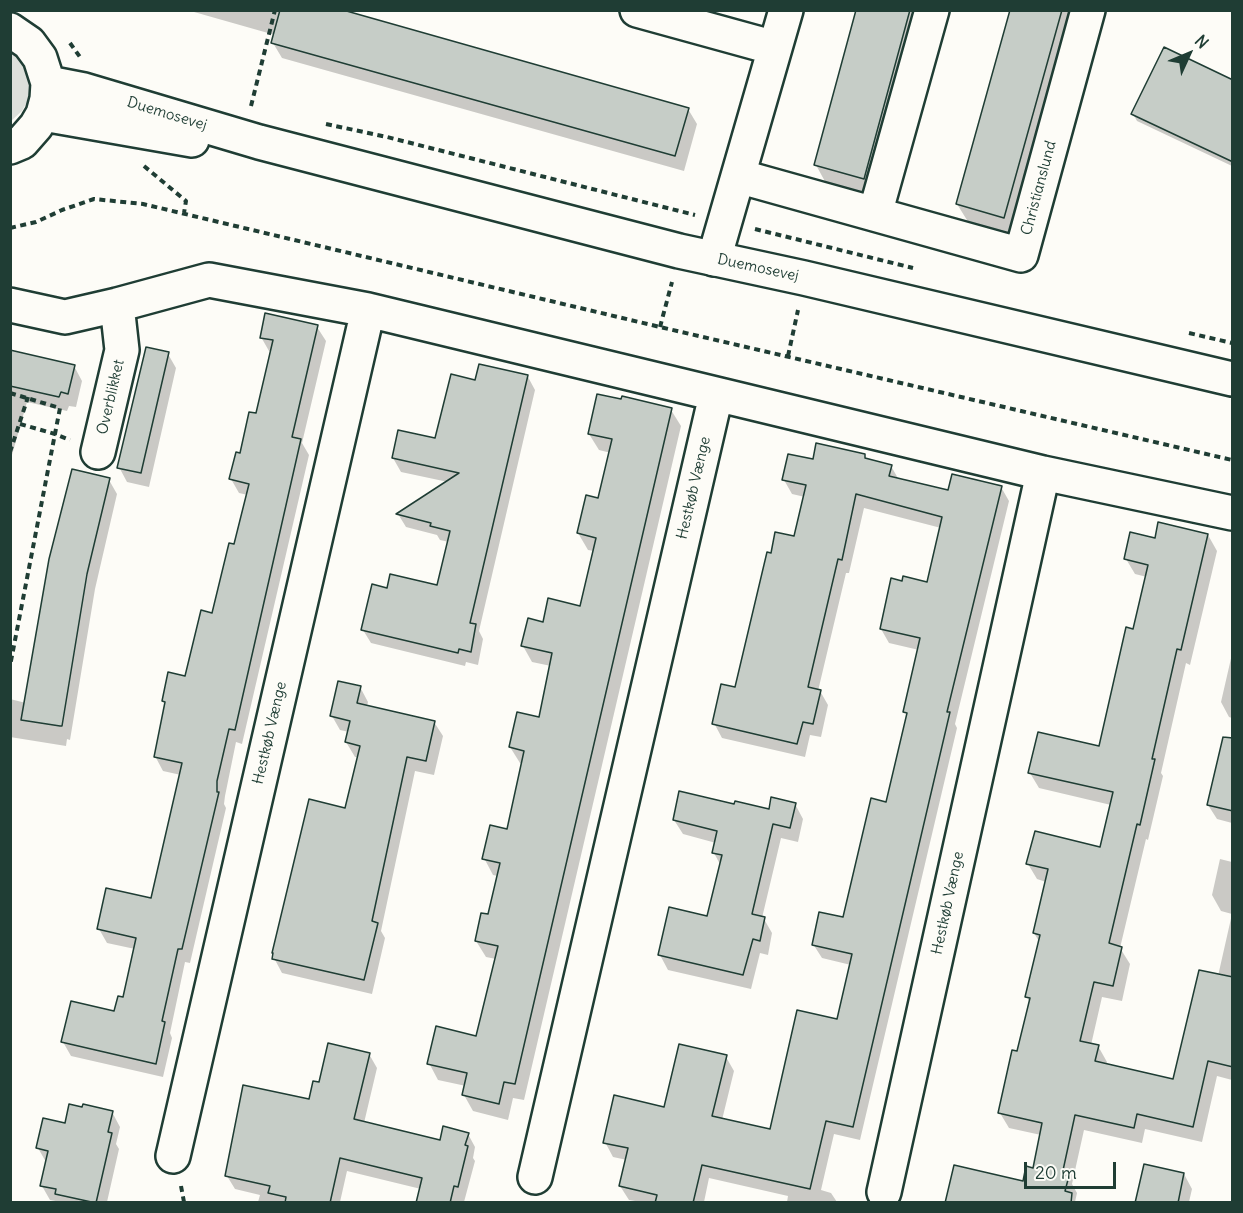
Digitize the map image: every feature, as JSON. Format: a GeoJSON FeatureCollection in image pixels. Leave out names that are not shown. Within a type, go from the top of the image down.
{"type":"FeatureCollection","features":[{"type":"Feature","properties":{"kind":"street"},"geometry":{"type":"LineString","coordinates":[[10,147],[22,142],[36,126],[45,99],[40,58],[20,37],[28,10]]}},
{"type":"Feature","properties":{"kind":"street"},"geometry":{"type":"LineString","coordinates":[[637,10],[775,48]]}},
{"type":"Feature","properties":{"kind":"street"},"geometry":{"type":"LineString","coordinates":[[714,259],[786,10]]}},
{"type":"Feature","properties":{"kind":"street"},"geometry":{"type":"LineString","coordinates":[[875,214],[932,10]]}},
{"type":"Feature","properties":{"kind":"street","name":"Christianslund"},"geometry":{"type":"LineString","coordinates":[[738,176],[1021,255],[1088,10]]}},
{"type":"Feature","properties":{"kind":"street","name":"Duemosevej"},"geometry":{"type":"LineString","coordinates":[[45,99],[253,151],[272,145],[680,251],[1233,379]]}},
{"type":"Feature","properties":{"kind":"street"},"geometry":{"type":"LineString","coordinates":[[10,305],[65,317],[208,279],[368,310],[1043,473],[1233,513]]}},
{"type":"Feature","properties":{"kind":"street","name":"Overblikket"},"geometry":{"type":"LineString","coordinates":[[98,452],[122,350],[117,305]]}},
{"type":"Feature","properties":{"kind":"street","name":"Hestkøb Vænge"},"geometry":{"type":"LineString","coordinates":[[173,1156],[368,310]]}},
{"type":"Feature","properties":{"kind":"street","name":"Hestkøb Vænge"},"geometry":{"type":"LineString","coordinates":[[535,1178],[716,395]]}},
{"type":"Feature","properties":{"kind":"street","name":"Hestkøb Vænge"},"geometry":{"type":"LineString","coordinates":[[884,1192],[1043,473]]}},
{"type":"Feature","properties":{"kind":"path"},"geometry":{"type":"LineString","coordinates":[[262,110],[250,107],[275,10]]}},
{"type":"Feature","properties":{"kind":"path"},"geometry":{"type":"LineString","coordinates":[[318,122],[387,137],[917,269]]}},
{"type":"Feature","properties":{"kind":"path"},"geometry":{"type":"LineString","coordinates":[[10,228],[36,222],[62,210],[94,200],[143,204],[1233,460]]}},
{"type":"Feature","properties":{"kind":"path"},"geometry":{"type":"LineString","coordinates":[[660,327],[680,251]]}},
{"type":"Feature","properties":{"kind":"path"},"geometry":{"type":"LineString","coordinates":[[788,356],[804,278]]}},
{"type":"Feature","properties":{"kind":"path"},"geometry":{"type":"LineString","coordinates":[[1188,333],[1233,343]]}},
{"type":"Feature","properties":{"kind":"path"},"geometry":{"type":"LineString","coordinates":[[10,393],[60,408],[10,666]]}},
{"type":"Feature","properties":{"kind":"path"},"geometry":{"type":"LineString","coordinates":[[10,452],[28,397]]}},
{"type":"Feature","properties":{"kind":"path"},"geometry":{"type":"LineString","coordinates":[[20,424],[55,434],[98,452]]}},
{"type":"Feature","properties":{"kind":"shaded area"},"geometry":{"type":"Polygon","coordinates":[[[10,47],[29,69],[32,84],[29,98],[22,111],[11,121],[10,47]]]}},
{"type":"Feature","properties":{"kind":"building"},"geometry":{"type":"Polygon","coordinates":[[[280,10],[343,10],[689,108],[675,156],[271,43],[280,10]]]}},
{"type":"Feature","properties":{"kind":"building"},"geometry":{"type":"Polygon","coordinates":[[[856,10],[910,10],[864,179],[814,165],[856,10]]]}},
{"type":"Feature","properties":{"kind":"building"},"geometry":{"type":"Polygon","coordinates":[[[1010,10],[1062,10],[1004,218],[956,204],[1010,10]]]}},
{"type":"Feature","properties":{"kind":"building"},"geometry":{"type":"Polygon","coordinates":[[[1164,47],[1233,80],[1233,162],[1131,114],[1164,47]]]}},
{"type":"Feature","properties":{"kind":"building"},"geometry":{"type":"Polygon","coordinates":[[[265,313],[318,325],[292,437],[301,439],[235,730],[229,729],[217,781],[217,792],[219,792],[182,949],[178,949],[162,1021],[165,1022],[156,1064],[61,1042],[71,1001],[114,1011],[118,996],[123,997],[136,938],[97,929],[106,888],[151,898],[182,763],[154,757],[165,702],[162,701],[168,672],[185,676],[201,610],[212,613],[229,543],[234,544],[249,484],[229,479],[236,452],[240,453],[249,412],[256,413],[273,340],[260,338],[265,313]]]}},
{"type":"Feature","properties":{"kind":"building"},"geometry":{"type":"Polygon","coordinates":[[[146,347],[169,352],[141,473],[117,468],[146,347]]]}},
{"type":"Feature","properties":{"kind":"building"},"geometry":{"type":"Polygon","coordinates":[[[10,350],[75,365],[68,394],[61,392],[59,397],[10,386],[10,350]]]}},
{"type":"Feature","properties":{"kind":"building"},"geometry":{"type":"Polygon","coordinates":[[[479,364],[528,375],[470,623],[476,624],[471,652],[459,649],[458,653],[361,630],[372,584],[387,588],[390,574],[437,585],[450,531],[430,526],[431,523],[396,514],[459,473],[392,458],[398,430],[435,438],[451,374],[475,380],[479,364]]]}},
{"type":"Feature","properties":{"kind":"building"},"geometry":{"type":"Polygon","coordinates":[[[597,394],[621,399],[622,396],[672,408],[515,1084],[504,1082],[499,1104],[462,1095],[467,1073],[427,1064],[436,1026],[476,1036],[498,946],[475,941],[481,913],[488,914],[500,863],[482,859],[490,825],[507,829],[524,751],[509,747],[517,712],[539,717],[552,653],[521,646],[528,618],[543,622],[548,598],[580,606],[596,538],[577,533],[586,495],[598,498],[612,439],[588,434],[597,394]]]}},
{"type":"Feature","properties":{"kind":"building"},"geometry":{"type":"Polygon","coordinates":[[[816,443],[865,454],[865,458],[892,465],[889,476],[948,490],[952,474],[1002,486],[947,712],[950,712],[853,1127],[826,1121],[810,1189],[702,1165],[693,1203],[655,1203],[657,1195],[619,1186],[628,1148],[603,1143],[614,1095],[664,1107],[679,1044],[727,1055],[712,1116],[770,1129],[797,1010],[837,1019],[852,954],[812,945],[819,912],[843,917],[871,798],[886,802],[907,713],[903,712],[920,638],[880,629],[891,578],[902,581],[903,576],[927,582],[942,517],[856,494],[842,560],[838,559],[808,687],[821,690],[813,724],[803,722],[797,744],[712,724],[721,684],[735,687],[767,552],[771,553],[775,532],[794,536],[806,485],[782,480],[788,454],[813,459],[816,443]]]}},
{"type":"Feature","properties":{"kind":"building"},"geometry":{"type":"Polygon","coordinates":[[[72,469],[110,478],[87,574],[62,726],[60,726],[21,720],[49,559],[72,469]]]}},
{"type":"Feature","properties":{"kind":"building"},"geometry":{"type":"Polygon","coordinates":[[[1158,522],[1208,534],[1181,650],[1177,649],[1152,759],[1155,759],[1140,825],[1137,824],[1109,943],[1122,947],[1113,986],[1094,982],[1080,1041],[1099,1045],[1095,1061],[1173,1079],[1199,970],[1233,977],[1233,1067],[1208,1061],[1193,1127],[1137,1114],[1134,1128],[1075,1115],[1062,1175],[1069,1176],[1065,1191],[1072,1193],[1071,1203],[945,1203],[954,1165],[1023,1181],[1026,1166],[1033,1168],[1042,1123],[998,1113],[1012,1050],[1017,1051],[1030,998],[1025,997],[1040,935],[1033,933],[1048,869],[1026,864],[1035,831],[1100,847],[1113,792],[1028,773],[1038,732],[1099,746],[1126,627],[1133,629],[1148,565],[1124,559],[1130,532],[1155,538],[1158,522]]]}},
{"type":"Feature","properties":{"kind":"building"},"geometry":{"type":"Polygon","coordinates":[[[338,681],[361,686],[357,703],[435,721],[426,761],[407,757],[372,921],[378,923],[364,980],[272,959],[309,799],[345,808],[360,746],[345,742],[350,721],[330,716],[338,681]]]}},
{"type":"Feature","properties":{"kind":"building"},"geometry":{"type":"Polygon","coordinates":[[[1223,737],[1233,738],[1233,811],[1207,805],[1223,737]]]}},
{"type":"Feature","properties":{"kind":"building"},"geometry":{"type":"Polygon","coordinates":[[[679,791],[734,804],[735,801],[769,809],[771,797],[796,803],[790,828],[773,824],[752,914],[765,917],[760,941],[753,939],[743,975],[658,955],[669,907],[707,916],[722,855],[712,853],[717,831],[673,820],[679,791]]]}},
{"type":"Feature","properties":{"kind":"building"},"geometry":{"type":"Polygon","coordinates":[[[328,1043],[370,1053],[354,1119],[440,1140],[443,1126],[469,1133],[458,1187],[454,1186],[450,1203],[416,1203],[422,1178],[340,1158],[330,1203],[285,1203],[286,1197],[268,1193],[270,1186],[225,1176],[243,1085],[309,1099],[313,1081],[319,1082],[328,1043]]]}},
{"type":"Feature","properties":{"kind":"building"},"geometry":{"type":"Polygon","coordinates":[[[69,1104],[82,1107],[83,1104],[113,1111],[108,1132],[112,1133],[96,1203],[55,1194],[56,1189],[40,1186],[48,1151],[36,1148],[43,1118],[65,1123],[69,1104]]]}},
{"type":"Feature","properties":{"kind":"building"},"geometry":{"type":"Polygon","coordinates":[[[1144,1164],[1184,1173],[1178,1203],[1135,1203],[1144,1164]]]}}]}
